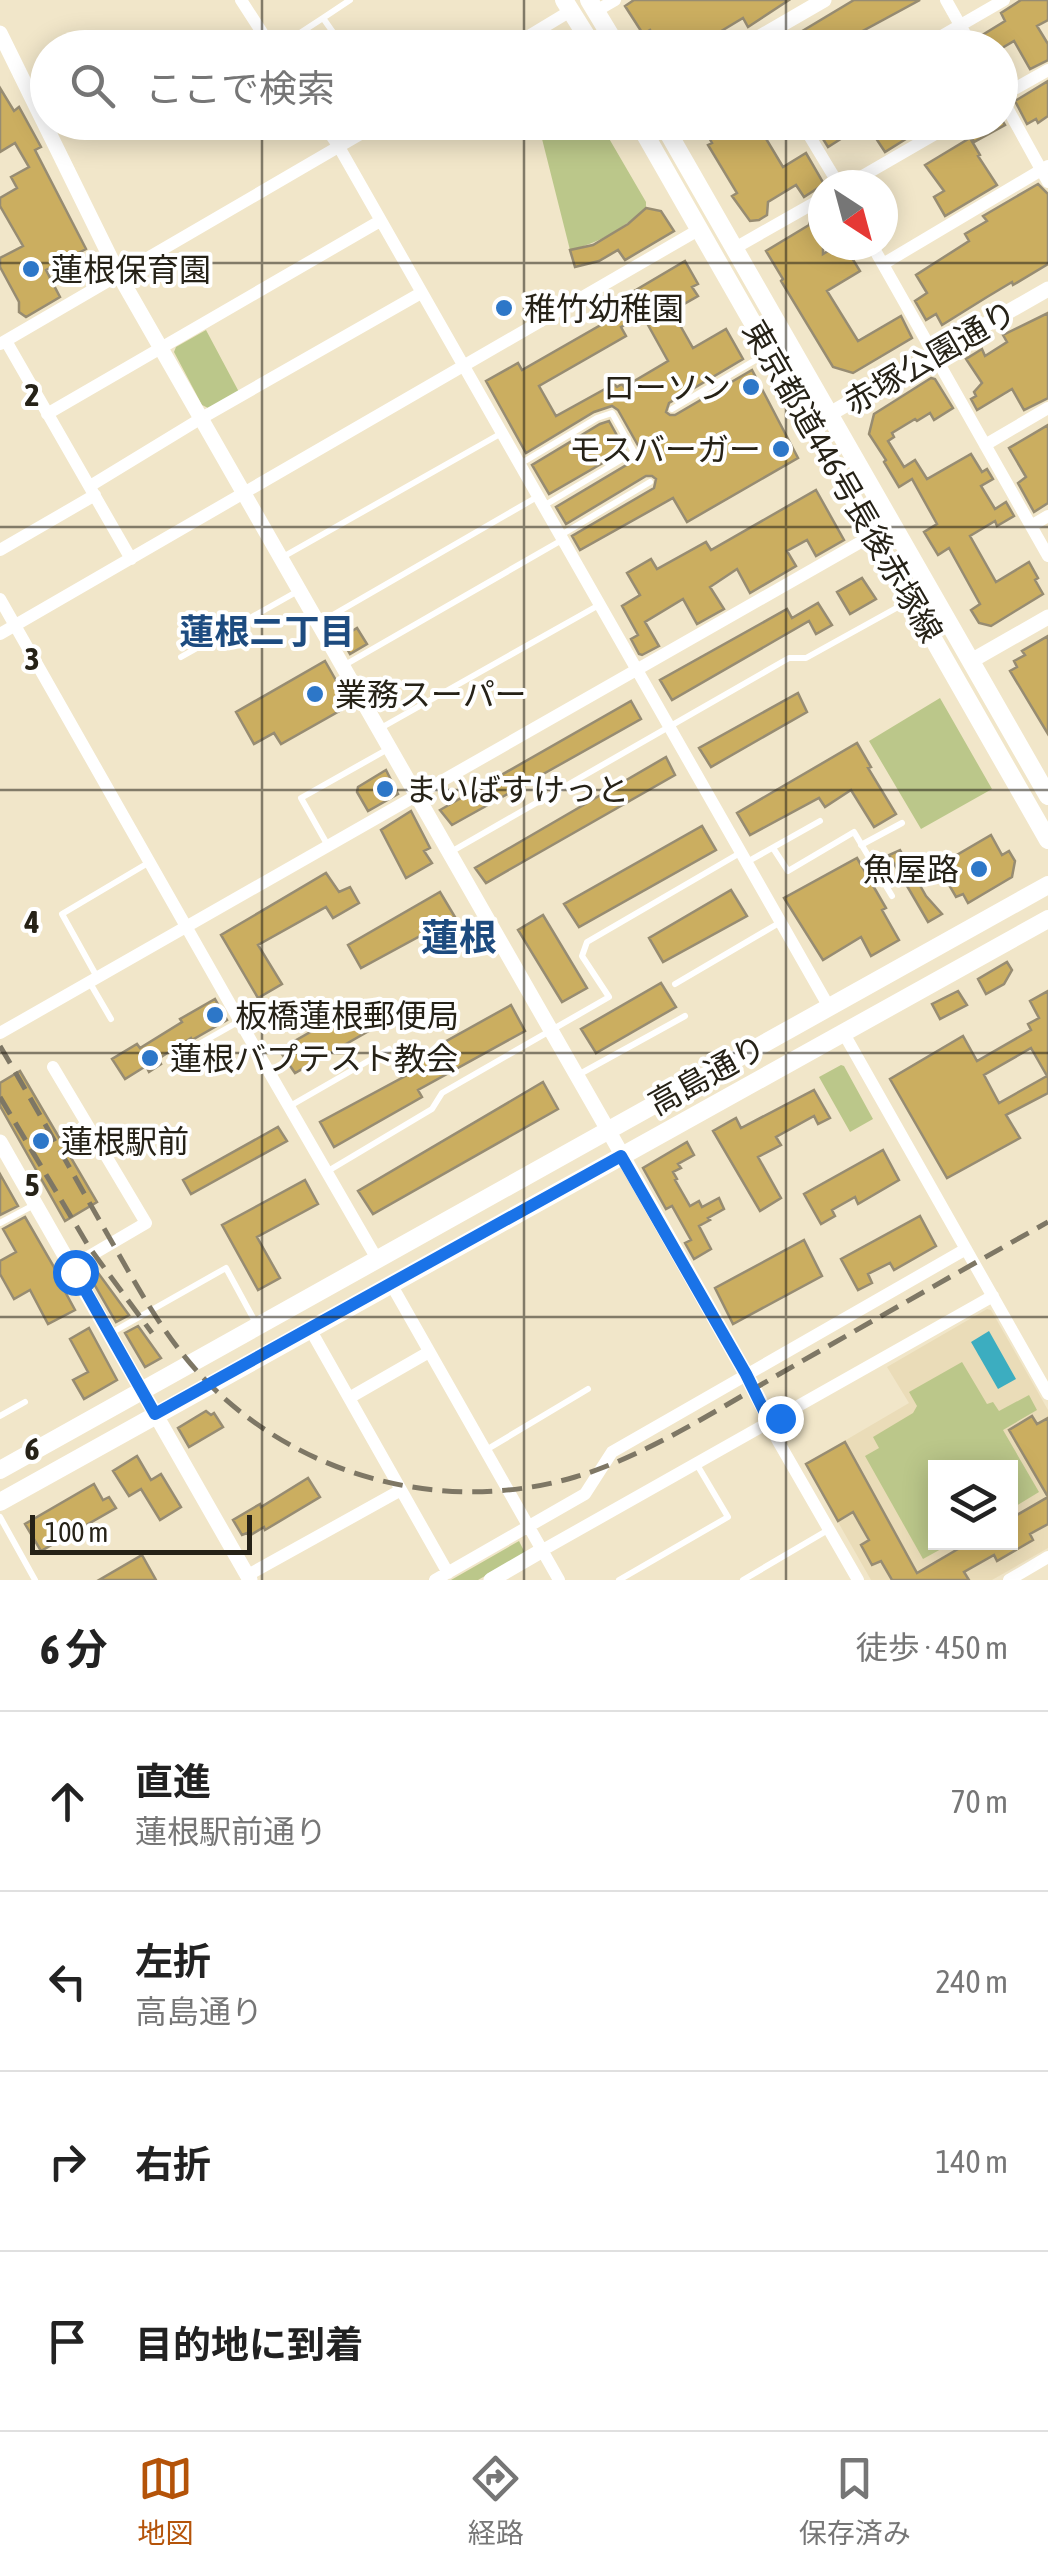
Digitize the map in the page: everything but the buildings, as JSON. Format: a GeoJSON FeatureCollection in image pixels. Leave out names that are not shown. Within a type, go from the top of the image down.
{"type":"FeatureCollection","features":[{"type":"Feature","properties":{"kind":"main road"},"geometry":{"type":"LineString","coordinates":[[568,5],[583,30]]}},
{"type":"Feature","properties":{"kind":"main road"},"geometry":{"type":"LineString","coordinates":[[592,6],[607,30]]}},
{"type":"Feature","properties":{"kind":"main road","name":"東京都道446号長後赤塚線"},"geometry":{"type":"LineString","coordinates":[[648,140],[1048,840]]}},
{"type":"Feature","properties":{"kind":"main road","name":"東京都道446号長後赤塚線"},"geometry":{"type":"LineString","coordinates":[[672,140],[1048,796]]}},
{"type":"Feature","properties":{"kind":"main road","name":"高島通り"},"geometry":{"type":"LineString","coordinates":[[0,1470],[1048,885]]}},
{"type":"Feature","properties":{"kind":"main road","name":"高島通り"},"geometry":{"type":"LineString","coordinates":[[0,1502],[1048,919]]}},
{"type":"Feature","properties":{"kind":"street"},"geometry":{"type":"LineString","coordinates":[[241,0],[262,30]]}},
{"type":"Feature","properties":{"kind":"street"},"geometry":{"type":"LineString","coordinates":[[592,6],[615,0]]}},
{"type":"Feature","properties":{"kind":"street"},"geometry":{"type":"LineString","coordinates":[[776,30],[824,0]]}},
{"type":"Feature","properties":{"kind":"street"},"geometry":{"type":"LineString","coordinates":[[946,0],[963,30]]}},
{"type":"Feature","properties":{"kind":"street"},"geometry":{"type":"LineString","coordinates":[[952,30],[1004,0]]}},
{"type":"Feature","properties":{"kind":"street"},"geometry":{"type":"LineString","coordinates":[[534,30],[568,5]]}},
{"type":"Feature","properties":{"kind":"street"},"geometry":{"type":"LineString","coordinates":[[0,34],[30,95]]}},
{"type":"Feature","properties":{"kind":"street"},"geometry":{"type":"LineString","coordinates":[[1018,87],[1048,70]]}},
{"type":"Feature","properties":{"kind":"street"},"geometry":{"type":"LineString","coordinates":[[883,264],[1046,173],[1018,125]]}},
{"type":"Feature","properties":{"kind":"street"},"geometry":{"type":"LineString","coordinates":[[52,140],[119,275],[608,1130],[858,1580]]}},
{"type":"Feature","properties":{"kind":"street"},"geometry":{"type":"LineString","coordinates":[[334,140],[829,1008]]}},
{"type":"Feature","properties":{"kind":"street"},"geometry":{"type":"LineString","coordinates":[[131,559],[3,343],[351,140]]}},
{"type":"Feature","properties":{"kind":"street"},"geometry":{"type":"LineString","coordinates":[[812,140],[829,170]]}},
{"type":"Feature","properties":{"kind":"street"},"geometry":{"type":"LineString","coordinates":[[873,170],[925,140]]}},
{"type":"Feature","properties":{"kind":"street"},"geometry":{"type":"LineString","coordinates":[[735,248],[808,207]]}},
{"type":"Feature","properties":{"kind":"street"},"geometry":{"type":"LineString","coordinates":[[46,414],[380,221]]}},
{"type":"Feature","properties":{"kind":"street"},"geometry":{"type":"LineString","coordinates":[[0,634],[700,229]]}},
{"type":"Feature","properties":{"kind":"street"},"geometry":{"type":"LineString","coordinates":[[881,260],[1048,556]]}},
{"type":"Feature","properties":{"kind":"street","name":"赤塚公園通り"},"geometry":{"type":"LineString","coordinates":[[812,424],[1048,289]]}},
{"type":"Feature","properties":{"kind":"street"},"geometry":{"type":"LineString","coordinates":[[0,550],[200,419],[421,294]]}},
{"type":"Feature","properties":{"kind":"street"},"geometry":{"type":"LineString","coordinates":[[984,444],[1048,408]]}},
{"type":"Feature","properties":{"kind":"street"},"geometry":{"type":"LineString","coordinates":[[1031,526],[1048,516]]}},
{"type":"Feature","properties":{"kind":"street"},"geometry":{"type":"LineString","coordinates":[[0,1032],[873,535]]}},
{"type":"Feature","properties":{"kind":"street"},"geometry":{"type":"LineString","coordinates":[[0,599],[377,1259]]}},
{"type":"Feature","properties":{"kind":"street"},"geometry":{"type":"LineString","coordinates":[[971,661],[1048,617]]}},
{"type":"Feature","properties":{"kind":"street"},"geometry":{"type":"LineString","coordinates":[[843,1032],[1048,1394]]}},
{"type":"Feature","properties":{"kind":"street"},"geometry":{"type":"LineString","coordinates":[[53,1068],[146,1224],[71,1266]]}},
{"type":"Feature","properties":{"kind":"street"},"geometry":{"type":"LineString","coordinates":[[0,1142],[249,1578],[401,1490]]}},
{"type":"Feature","properties":{"kind":"street"},"geometry":{"type":"LineString","coordinates":[[310,1329],[401,1490],[442,1576],[584,1494],[612,1452],[966,1249]]}},
{"type":"Feature","properties":{"kind":"street"},"geometry":{"type":"LineString","coordinates":[[390,1284],[559,1580]]}},
{"type":"Feature","properties":{"kind":"street"},"geometry":{"type":"LineString","coordinates":[[491,1580],[993,1296]]}},
{"type":"Feature","properties":{"kind":"street"},"geometry":{"type":"LineString","coordinates":[[349,1398],[429,1352]]}},
{"type":"Feature","properties":{"kind":"street"},"geometry":{"type":"LineString","coordinates":[[1009,1580],[1048,1557]]}},
{"type":"Feature","properties":{"kind":"lane"},"geometry":{"type":"LineString","coordinates":[[304,30],[350,0]]}},
{"type":"Feature","properties":{"kind":"lane"},"geometry":{"type":"LineString","coordinates":[[324,18],[332,30]]}},
{"type":"Feature","properties":{"kind":"lane"},"geometry":{"type":"LineString","coordinates":[[672,409],[770,351]]}},
{"type":"Feature","properties":{"kind":"lane"},"geometry":{"type":"LineString","coordinates":[[318,623],[634,452],[612,413],[520,464]]}},
{"type":"Feature","properties":{"kind":"lane"},"geometry":{"type":"LineString","coordinates":[[281,558],[501,434]]}},
{"type":"Feature","properties":{"kind":"lane"},"geometry":{"type":"LineString","coordinates":[[342,666],[650,482]]}},
{"type":"Feature","properties":{"kind":"lane"},"geometry":{"type":"LineString","coordinates":[[181,657],[299,591]]}},
{"type":"Feature","properties":{"kind":"lane"},"geometry":{"type":"LineString","coordinates":[[449,853],[789,658],[806,658],[910,600]]}},
{"type":"Feature","properties":{"kind":"lane"},"geometry":{"type":"LineString","coordinates":[[378,730],[600,604]]}},
{"type":"Feature","properties":{"kind":"lane"},"geometry":{"type":"LineString","coordinates":[[329,846],[301,798],[389,748]]}},
{"type":"Feature","properties":{"kind":"lane"},"geometry":{"type":"LineString","coordinates":[[326,1172],[432,1109],[442,1093],[609,998],[582,956],[587,942],[820,821]]}},
{"type":"Feature","properties":{"kind":"lane"},"geometry":{"type":"LineString","coordinates":[[862,846],[902,823]]}},
{"type":"Feature","properties":{"kind":"lane"},"geometry":{"type":"LineString","coordinates":[[772,848],[788,871],[854,832],[892,896]]}},
{"type":"Feature","properties":{"kind":"lane"},"geometry":{"type":"LineString","coordinates":[[111,1019],[62,914],[149,863]]}},
{"type":"Feature","properties":{"kind":"lane"},"geometry":{"type":"LineString","coordinates":[[676,984],[780,922]]}},
{"type":"Feature","properties":{"kind":"lane"},"geometry":{"type":"LineString","coordinates":[[576,1076],[685,1016]]}},
{"type":"Feature","properties":{"kind":"lane"},"geometry":{"type":"LineString","coordinates":[[169,1061],[239,1021]]}},
{"type":"Feature","properties":{"kind":"lane"},"geometry":{"type":"LineString","coordinates":[[288,1106],[389,1049]]}},
{"type":"Feature","properties":{"kind":"lane"},"geometry":{"type":"LineString","coordinates":[[0,1223],[35,1204]]}},
{"type":"Feature","properties":{"kind":"lane"},"geometry":{"type":"LineString","coordinates":[[110,1334],[226,1268],[258,1326]]}},
{"type":"Feature","properties":{"kind":"lane"},"geometry":{"type":"LineString","coordinates":[[485,1450],[588,1389]]}},
{"type":"Feature","properties":{"kind":"lane"},"geometry":{"type":"LineString","coordinates":[[0,1416],[25,1402]]}},
{"type":"Feature","properties":{"kind":"lane"},"geometry":{"type":"LineString","coordinates":[[619,1580],[728,1518],[696,1463]]}},
{"type":"Feature","properties":{"kind":"lane"},"geometry":{"type":"LineString","coordinates":[[0,1517],[35,1580]]}},
{"type":"Feature","properties":{"kind":"lane"},"geometry":{"type":"LineString","coordinates":[[743,1580],[829,1529]]}},
{"type":"Feature","properties":{"kind":"shaded area"},"geometry":{"type":"Polygon","coordinates":[[[991,1310],[1048,1410],[1048,1548],[992,1580],[871,1580],[805,1464],[909,1403],[887,1367],[991,1310]]]}},
{"type":"Feature","properties":{"kind":"green space"},"geometry":{"type":"Polygon","coordinates":[[[542,140],[610,140],[646,208],[611,234],[570,250],[542,140]]]}},
{"type":"Feature","properties":{"kind":"green space"},"geometry":{"type":"Polygon","coordinates":[[[206,330],[239,392],[210,409],[202,405],[174,352],[206,330]]]}},
{"type":"Feature","properties":{"kind":"green space"},"geometry":{"type":"Polygon","coordinates":[[[940,698],[992,789],[921,829],[869,741],[940,698]]]}},
{"type":"Feature","properties":{"kind":"green space"},"geometry":{"type":"Polygon","coordinates":[[[841,1065],[873,1119],[850,1132],[819,1077],[841,1065]]]}},
{"type":"Feature","properties":{"kind":"green space"},"geometry":{"type":"Polygon","coordinates":[[[962,1362],[987,1404],[993,1402],[999,1411],[1029,1395],[1037,1410],[1003,1430],[1039,1492],[1018,1505],[1018,1460],[928,1460],[928,1550],[939,1550],[923,1559],[865,1456],[879,1448],[873,1437],[913,1413],[917,1406],[909,1392],[962,1362]]]}},
{"type":"Feature","properties":{"kind":"green space"},"geometry":{"type":"Polygon","coordinates":[[[519,1541],[525,1553],[478,1580],[451,1580],[519,1541]]]}},
{"type":"Feature","properties":{"kind":"water"},"geometry":{"type":"Polygon","coordinates":[[[989,1331],[1016,1379],[998,1389],[971,1342],[989,1331]]]}},
{"type":"Feature","properties":{"kind":"railway"},"geometry":{"type":"LineString","coordinates":[[0,1046],[151,1308],[181,1352],[219,1393],[261,1427],[309,1454],[359,1475],[412,1487],[466,1492],[521,1489],[603,1468],[689,1426],[1048,1222]]}},
{"type":"Feature","properties":{"kind":"railway"},"geometry":{"type":"LineString","coordinates":[[0,1097],[89,1247],[152,1333]]}},
{"type":"Feature","properties":{"kind":"place","name":"蓮根保育園"},"geometry":{"type":"Point","coordinates":[31,269]}},
{"type":"Feature","properties":{"kind":"place","name":"稚竹幼稚園"},"geometry":{"type":"Point","coordinates":[504,308]}},
{"type":"Feature","properties":{"kind":"place","name":"ローソン"},"geometry":{"type":"Point","coordinates":[751,387]}},
{"type":"Feature","properties":{"kind":"place","name":"モスバーガー"},"geometry":{"type":"Point","coordinates":[781,449]}},
{"type":"Feature","properties":{"kind":"place","name":"業務スーパー"},"geometry":{"type":"Point","coordinates":[315,694]}},
{"type":"Feature","properties":{"kind":"place","name":"まいばすけっと"},"geometry":{"type":"Point","coordinates":[385,789]}},
{"type":"Feature","properties":{"kind":"place","name":"魚屋路"},"geometry":{"type":"Point","coordinates":[979,869]}},
{"type":"Feature","properties":{"kind":"place","name":"板橋蓮根郵便局"},"geometry":{"type":"Point","coordinates":[215,1015]}},
{"type":"Feature","properties":{"kind":"place","name":"蓮根バプテスト教会"},"geometry":{"type":"Point","coordinates":[150,1058]}},
{"type":"Feature","properties":{"kind":"place","name":"蓮根駅前"},"geometry":{"type":"Point","coordinates":[41,1141]}},
{"type":"Feature","properties":{"kind":"district","name":"蓮根二丁目"},"geometry":{"type":"Point","coordinates":[267,631]}},
{"type":"Feature","properties":{"kind":"district","name":"蓮根"},"geometry":{"type":"Point","coordinates":[459,937]}},
{"type":"Feature","properties":{"kind":"route"},"geometry":{"type":"LineString","coordinates":[[75,1272],[155,1414],[621,1156],[770,1423],[780,1418]]}}]}
